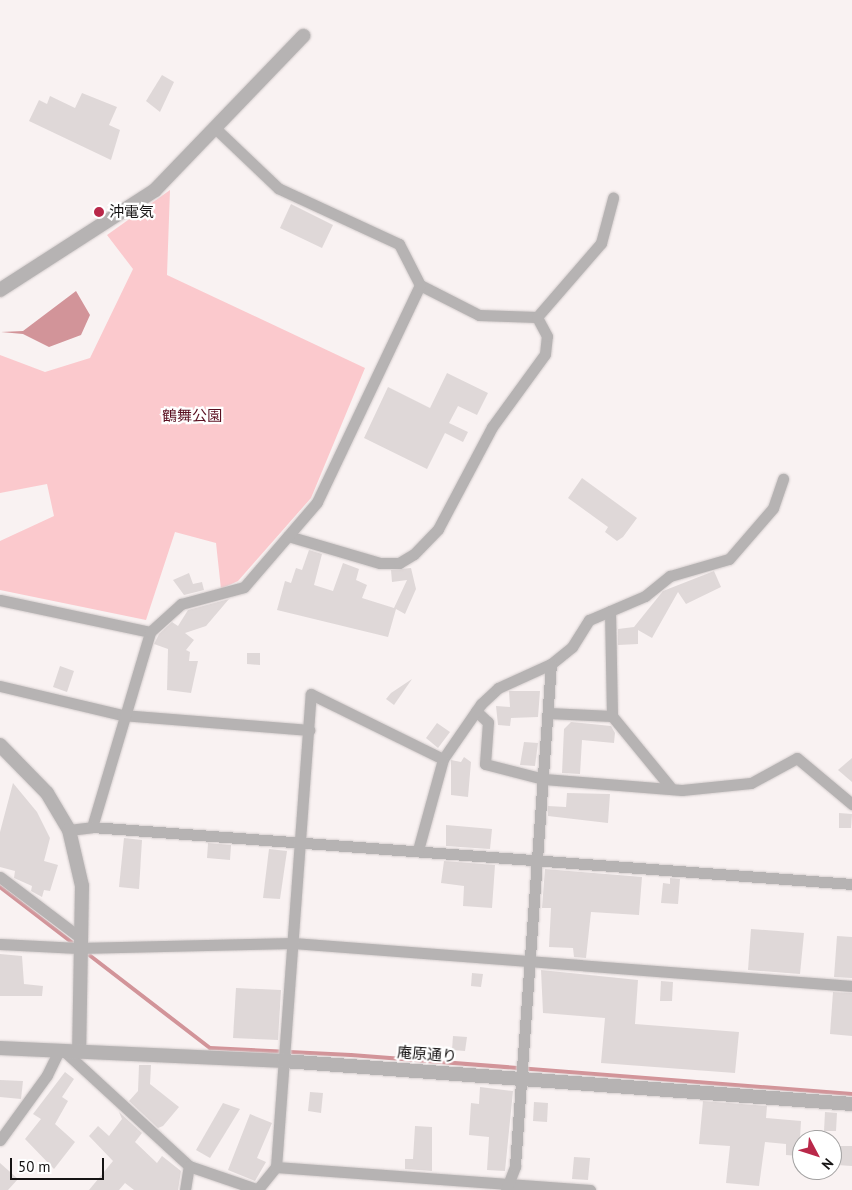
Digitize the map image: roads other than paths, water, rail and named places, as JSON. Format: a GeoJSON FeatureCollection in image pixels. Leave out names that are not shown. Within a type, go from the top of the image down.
{"type":"FeatureCollection","features":[{"type":"Feature","properties":{"kind":"street"},"geometry":{"type":"LineString","coordinates":[[0,290],[155,190],[217,130],[303,36]]}},
{"type":"Feature","properties":{"kind":"street"},"geometry":{"type":"LineString","coordinates":[[217,130],[278,188],[399,244],[420,285],[479,315],[537,317]]}},
{"type":"Feature","properties":{"kind":"street"},"geometry":{"type":"LineString","coordinates":[[537,317],[601,243],[612,198]]}},
{"type":"Feature","properties":{"kind":"street"},"geometry":{"type":"LineString","coordinates":[[92,827],[122,715],[150,632],[181,604],[244,587],[317,502],[420,285]]}},
{"type":"Feature","properties":{"kind":"street"},"geometry":{"type":"LineString","coordinates":[[288,536],[380,564],[399,563],[414,554],[438,529],[492,427],[544,354],[547,336],[537,317]]}},
{"type":"Feature","properties":{"kind":"street"},"geometry":{"type":"LineString","coordinates":[[418,850],[444,759],[476,711],[498,688],[551,664],[572,647],[589,620],[645,596],[670,576],[730,559],[773,508],[783,479]]}},
{"type":"Feature","properties":{"kind":"street"},"geometry":{"type":"LineString","coordinates":[[0,600],[150,632]]}},
{"type":"Feature","properties":{"kind":"street"},"geometry":{"type":"LineString","coordinates":[[610,611],[612,716],[672,790]]}},
{"type":"Feature","properties":{"kind":"street"},"geometry":{"type":"LineString","coordinates":[[508,1187],[530,961],[551,664]]}},
{"type":"Feature","properties":{"kind":"street"},"geometry":{"type":"LineString","coordinates":[[0,686],[122,715],[309,730]]}},
{"type":"Feature","properties":{"kind":"street"},"geometry":{"type":"LineString","coordinates":[[0,1140],[42,1083],[61,1050],[190,1166],[259,1190],[276,1167],[311,694],[444,759]]}},
{"type":"Feature","properties":{"kind":"street"},"geometry":{"type":"LineString","coordinates":[[476,711],[488,722],[486,764],[544,779],[672,790],[751,783],[797,758],[852,804]]}},
{"type":"Feature","properties":{"kind":"street"},"geometry":{"type":"LineString","coordinates":[[548,713],[612,716]]}},
{"type":"Feature","properties":{"kind":"street"},"geometry":{"type":"LineString","coordinates":[[0,745],[47,793],[69,830],[82,886],[78,942],[79,1052]]}},
{"type":"Feature","properties":{"kind":"street"},"geometry":{"type":"LineString","coordinates":[[69,830],[92,827],[852,884]]}},
{"type":"Feature","properties":{"kind":"street"},"geometry":{"type":"LineString","coordinates":[[0,876],[78,942]]}},
{"type":"Feature","properties":{"kind":"street"},"geometry":{"type":"LineString","coordinates":[[0,944],[78,942],[293,943],[852,986]]}},
{"type":"Feature","properties":{"kind":"street","name":"庵原通り"},"geometry":{"type":"LineString","coordinates":[[0,1048],[284,1061],[520,1077],[852,1104]]}},
{"type":"Feature","properties":{"kind":"street"},"geometry":{"type":"LineString","coordinates":[[185,1190],[190,1166]]}},
{"type":"Feature","properties":{"kind":"street"},"geometry":{"type":"LineString","coordinates":[[276,1167],[508,1187],[590,1190]]}},
{"type":"Feature","properties":{"kind":"waterway"},"geometry":{"type":"LineString","coordinates":[[0,887],[74,944]]}},
{"type":"Feature","properties":{"kind":"waterway"},"geometry":{"type":"LineString","coordinates":[[84,951],[210,1048],[351,1055],[852,1094]]}},
{"type":"Feature","properties":{"kind":"place","name":"沖電気"},"geometry":{"type":"Point","coordinates":[99,212]}},
{"type":"Feature","properties":{"kind":"park label","name":"鶴舞公園"},"geometry":{"type":"Point","coordinates":[192,416]}}]}
